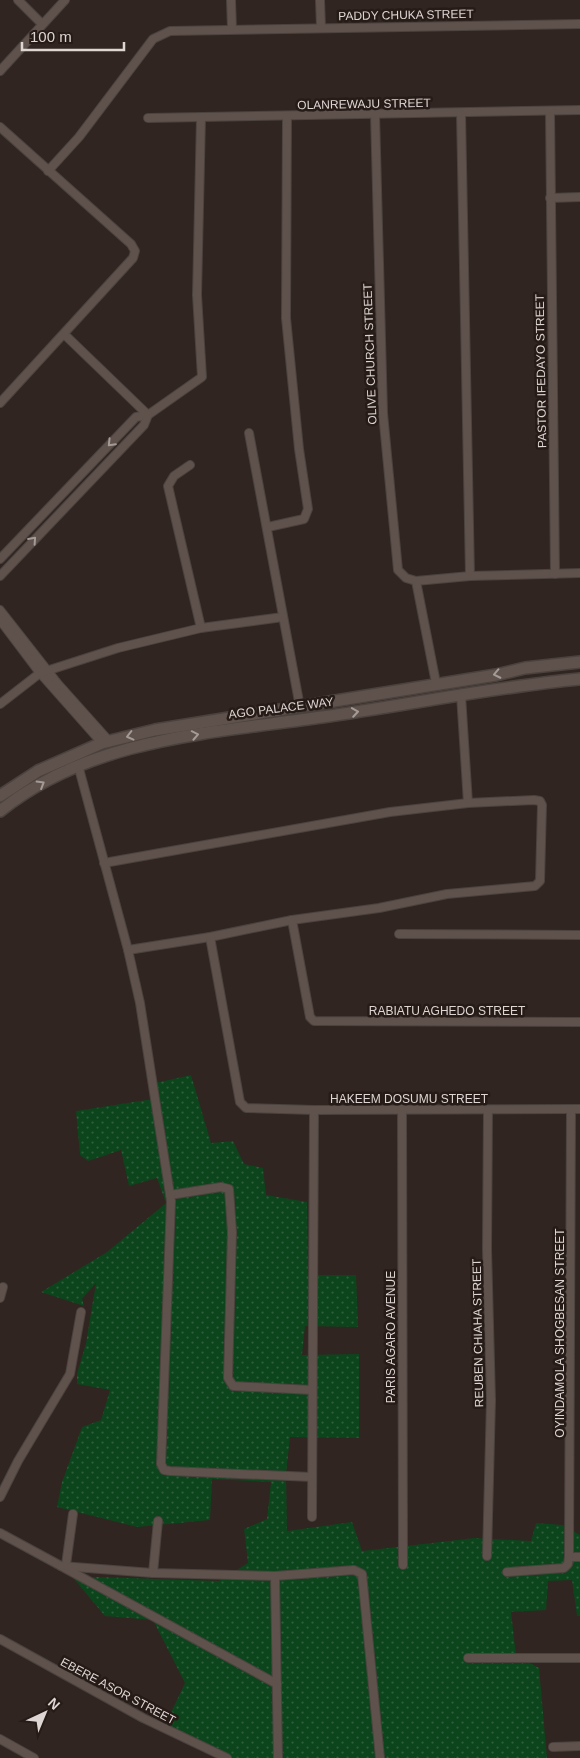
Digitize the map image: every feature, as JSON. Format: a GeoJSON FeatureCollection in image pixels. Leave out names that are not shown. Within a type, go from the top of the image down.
{"type":"FeatureCollection","features":[{"type":"Feature","properties":{"kind":"main road","name":"AGO PALACE WAY"},"geometry":{"type":"LineString","coordinates":[[0,796],[38,771],[105,742],[154,730],[531,667],[580,662]]}},
{"type":"Feature","properties":{"kind":"main road"},"geometry":{"type":"LineString","coordinates":[[544,683],[546,665]]}},
{"type":"Feature","properties":{"kind":"main road"},"geometry":{"type":"LineString","coordinates":[[529,685],[531,667]]}},
{"type":"Feature","properties":{"kind":"main road","name":"AGO PALACE WAY"},"geometry":{"type":"LineString","coordinates":[[0,811],[46,780],[130,747],[230,728],[322,717],[580,678]]}},
{"type":"Feature","properties":{"kind":"street"},"geometry":{"type":"LineString","coordinates":[[18,0],[42,24]]}},
{"type":"Feature","properties":{"kind":"street"},"geometry":{"type":"LineString","coordinates":[[0,71],[65,0]]}},
{"type":"Feature","properties":{"kind":"street"},"geometry":{"type":"LineString","coordinates":[[231,0],[232,30]]}},
{"type":"Feature","properties":{"kind":"street"},"geometry":{"type":"LineString","coordinates":[[320,0],[321,27]]}},
{"type":"Feature","properties":{"kind":"street","name":"PADDY CHUKA STREET"},"geometry":{"type":"LineString","coordinates":[[48,171],[79,137],[152,39],[170,31],[580,24]]}},
{"type":"Feature","properties":{"kind":"street","name":"OLANREWAJU STREET"},"geometry":{"type":"LineString","coordinates":[[148,118],[287,117],[580,110]]}},
{"type":"Feature","properties":{"kind":"street","name":"PASTOR IFEDAYO STREET"},"geometry":{"type":"LineString","coordinates":[[550,111],[555,574]]}},
{"type":"Feature","properties":{"kind":"street"},"geometry":{"type":"LineString","coordinates":[[461,113],[470,576]]}},
{"type":"Feature","properties":{"kind":"street","name":"OLIVE CHURCH STREET"},"geometry":{"type":"LineString","coordinates":[[375,114],[383,414],[393,530],[398,570],[406,578],[416,580]]}},
{"type":"Feature","properties":{"kind":"street"},"geometry":{"type":"LineString","coordinates":[[268,527],[304,519],[308,508],[299,449],[286,318],[287,117]]}},
{"type":"Feature","properties":{"kind":"street"},"geometry":{"type":"LineString","coordinates":[[0,559],[136,417],[148,415],[200,381],[202,377],[197,295],[201,118]]}},
{"type":"Feature","properties":{"kind":"street"},"geometry":{"type":"LineString","coordinates":[[0,127],[131,244],[135,251],[133,258],[0,403]]}},
{"type":"Feature","properties":{"kind":"street"},"geometry":{"type":"LineString","coordinates":[[550,198],[580,197]]}},
{"type":"Feature","properties":{"kind":"street"},"geometry":{"type":"LineString","coordinates":[[64,334],[148,415]]}},
{"type":"Feature","properties":{"kind":"street"},"geometry":{"type":"LineString","coordinates":[[0,576],[144,425],[148,415]]}},
{"type":"Feature","properties":{"kind":"street"},"geometry":{"type":"LineString","coordinates":[[248,433],[268,527],[300,707]]}},
{"type":"Feature","properties":{"kind":"street"},"geometry":{"type":"LineString","coordinates":[[190,465],[174,476],[168,486],[201,628]]}},
{"type":"Feature","properties":{"kind":"street"},"geometry":{"type":"LineString","coordinates":[[436,683],[416,580],[470,576],[580,574]]}},
{"type":"Feature","properties":{"kind":"street"},"geometry":{"type":"LineString","coordinates":[[0,610],[44,672]]}},
{"type":"Feature","properties":{"kind":"street"},"geometry":{"type":"LineString","coordinates":[[0,704],[44,672],[118,648],[201,628],[283,617]]}},
{"type":"Feature","properties":{"kind":"street"},"geometry":{"type":"LineString","coordinates":[[0,620],[105,742]]}},
{"type":"Feature","properties":{"kind":"street"},"geometry":{"type":"LineString","coordinates":[[461,695],[468,803]]}},
{"type":"Feature","properties":{"kind":"street"},"geometry":{"type":"LineString","coordinates":[[78,766],[128,950],[140,1004],[170,1195],[162,1464],[164,1470],[170,1471],[312,1477]]}},
{"type":"Feature","properties":{"kind":"street"},"geometry":{"type":"LineString","coordinates":[[104,863],[390,812],[468,803],[540,801],[542,805],[540,881],[535,886],[447,894],[371,909],[292,920],[210,937],[128,950]]}},
{"type":"Feature","properties":{"kind":"street","name":"RABIATU AGHEDO STREET"},"geometry":{"type":"LineString","coordinates":[[292,920],[310,1017],[314,1021],[580,1022]]}},
{"type":"Feature","properties":{"kind":"street"},"geometry":{"type":"LineString","coordinates":[[400,934],[580,935]]}},
{"type":"Feature","properties":{"kind":"street","name":"HAKEEM DOSUMU STREET"},"geometry":{"type":"LineString","coordinates":[[210,937],[240,1102],[246,1108],[314,1110],[580,1109]]}},
{"type":"Feature","properties":{"kind":"street","name":"PARIS AGARO AVENUE"},"geometry":{"type":"LineString","coordinates":[[402,1109],[403,1565]]}},
{"type":"Feature","properties":{"kind":"street","name":"OYINDAMOLA SHOGBESAN STREET"},"geometry":{"type":"LineString","coordinates":[[569,1557],[571,1470],[571,1109]]}},
{"type":"Feature","properties":{"kind":"street"},"geometry":{"type":"LineString","coordinates":[[312,1517],[314,1110]]}},
{"type":"Feature","properties":{"kind":"street","name":"REUBEN CHIAHA STREET"},"geometry":{"type":"LineString","coordinates":[[488,1110],[487,1249],[491,1400],[488,1556]]}},
{"type":"Feature","properties":{"kind":"street"},"geometry":{"type":"LineString","coordinates":[[170,1195],[221,1187],[229,1189],[232,1232],[228,1378],[230,1383],[233,1386],[312,1390]]}},
{"type":"Feature","properties":{"kind":"street"},"geometry":{"type":"LineString","coordinates":[[0,1298],[3,1288]]}},
{"type":"Feature","properties":{"kind":"street"},"geometry":{"type":"LineString","coordinates":[[0,1497],[18,1461],[70,1374],[81,1312]]}},
{"type":"Feature","properties":{"kind":"street"},"geometry":{"type":"LineString","coordinates":[[571,1470],[580,1470]]}},
{"type":"Feature","properties":{"kind":"street"},"geometry":{"type":"LineString","coordinates":[[63,1566],[73,1514]]}},
{"type":"Feature","properties":{"kind":"street"},"geometry":{"type":"LineString","coordinates":[[153,1573],[158,1521]]}},
{"type":"Feature","properties":{"kind":"street"},"geometry":{"type":"LineString","coordinates":[[0,1533],[277,1684]]}},
{"type":"Feature","properties":{"kind":"street"},"geometry":{"type":"LineString","coordinates":[[507,1572],[564,1568],[568,1564],[569,1557],[580,1557]]}},
{"type":"Feature","properties":{"kind":"street"},"geometry":{"type":"LineString","coordinates":[[63,1566],[153,1573],[275,1576],[354,1570],[362,1574],[380,1758]]}},
{"type":"Feature","properties":{"kind":"street"},"geometry":{"type":"LineString","coordinates":[[275,1576],[278,1758]]}},
{"type":"Feature","properties":{"kind":"street","name":"EBERE ASOR STREET"},"geometry":{"type":"LineString","coordinates":[[0,1639],[143,1718],[227,1758]]}},
{"type":"Feature","properties":{"kind":"street"},"geometry":{"type":"LineString","coordinates":[[468,1658],[580,1658]]}},
{"type":"Feature","properties":{"kind":"street"},"geometry":{"type":"LineString","coordinates":[[0,1739],[34,1758]]}},
{"type":"Feature","properties":{"kind":"street"},"geometry":{"type":"LineString","coordinates":[[553,1748],[580,1746]]}},
{"type":"Feature","properties":{"kind":"green space"},"geometry":{"type":"Polygon","coordinates":[[[191,1075],[211,1143],[233,1141],[244,1164],[263,1168],[266,1195],[307,1202],[308,1275],[356,1275],[358,1327],[305,1326],[302,1355],[359,1354],[359,1438],[290,1437],[286,1474],[287,1531],[352,1522],[362,1551],[475,1538],[531,1541],[536,1523],[563,1525],[580,1535],[580,1616],[577,1616],[572,1580],[548,1581],[546,1610],[511,1612],[516,1655],[539,1668],[547,1758],[221,1758],[165,1725],[185,1683],[153,1620],[105,1616],[74,1579],[98,1577],[219,1581],[248,1563],[244,1529],[267,1519],[271,1482],[212,1479],[210,1520],[137,1527],[57,1507],[62,1482],[82,1427],[101,1420],[110,1390],[77,1384],[77,1374],[86,1343],[96,1283],[82,1299],[84,1306],[41,1292],[107,1252],[166,1203],[157,1178],[129,1186],[121,1150],[88,1161],[80,1155],[76,1111],[153,1099],[155,1083],[191,1075]]]}}]}
